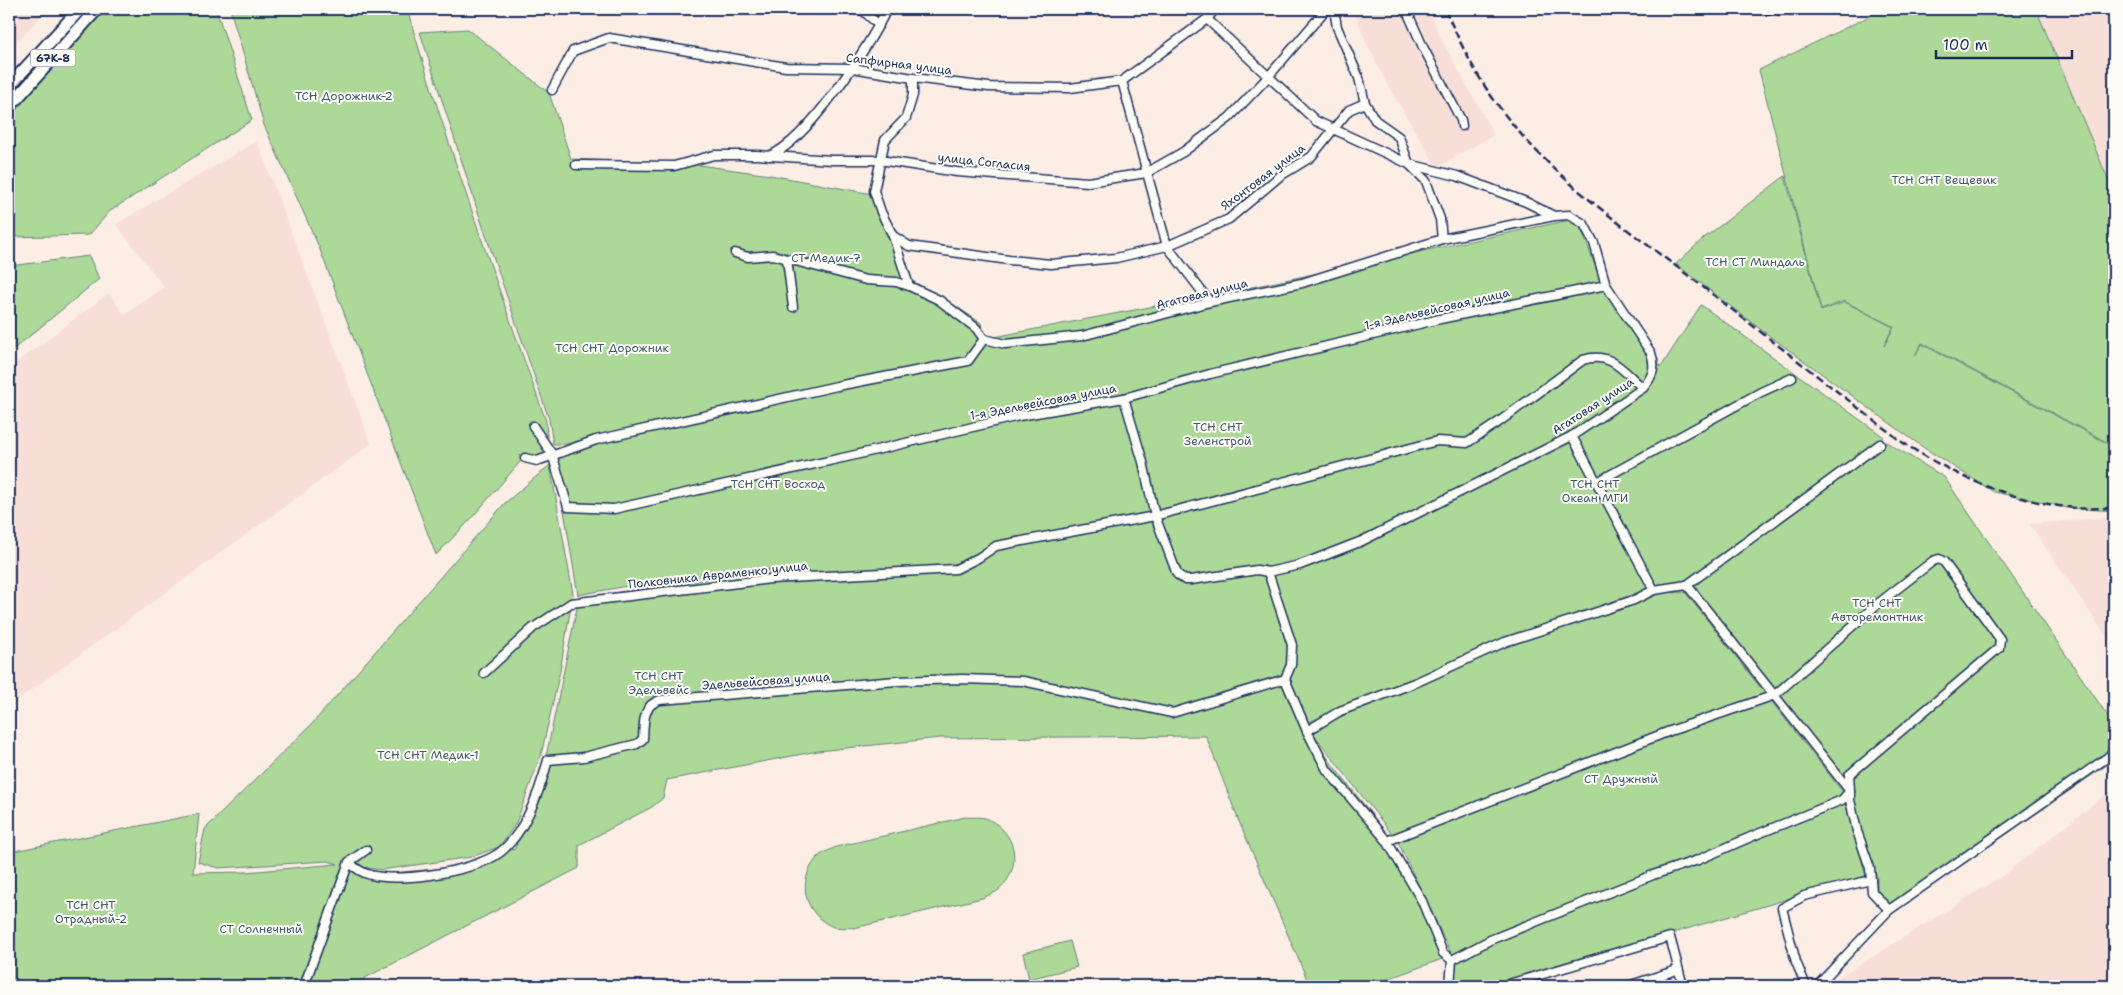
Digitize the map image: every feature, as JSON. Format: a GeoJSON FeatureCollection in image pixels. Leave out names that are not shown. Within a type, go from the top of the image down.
{"type":"FeatureCollection","features":[{"type":"Feature","properties":{"kind":"main road","name":"67К-8"},"geometry":{"type":"LineString","coordinates":[[9,86],[80,9]]}},
{"type":"Feature","properties":{"kind":"main road","name":"67К-8"},"geometry":{"type":"LineString","coordinates":[[9,107],[97,9]]}},
{"type":"Feature","properties":{"kind":"street"},"geometry":{"type":"LineString","coordinates":[[861,9],[879,25]]}},
{"type":"Feature","properties":{"kind":"street"},"geometry":{"type":"LineString","coordinates":[[767,156],[789,145],[830,97],[852,68],[887,9]]}},
{"type":"Feature","properties":{"kind":"street","name":"Сапфирная улица"},"geometry":{"type":"LineString","coordinates":[[552,90],[573,51],[609,38],[786,67],[852,68],[912,78],[989,87],[1070,88],[1122,82],[1207,19],[1215,9]]}},
{"type":"Feature","properties":{"kind":"street","name":"улица Согласия"},"geometry":{"type":"LineString","coordinates":[[576,165],[674,166],[714,155],[880,160],[957,172],[1088,182],[1146,173],[1183,152],[1229,118],[1268,77],[1322,14],[1324,9]]}},
{"type":"Feature","properties":{"kind":"street"},"geometry":{"type":"LineString","coordinates":[[1334,9],[1337,27],[1359,78],[1365,103],[1375,120],[1399,137],[1409,164],[1426,181],[1440,219],[1442,239]]}},
{"type":"Feature","properties":{"kind":"street"},"geometry":{"type":"LineString","coordinates":[[1406,9],[1423,47],[1461,120],[1462,126]]}},
{"type":"Feature","properties":{"kind":"street"},"geometry":{"type":"LineString","coordinates":[[1207,19],[1316,121],[1409,164],[1457,176],[1526,202],[1554,216]]}},
{"type":"Feature","properties":{"kind":"street"},"geometry":{"type":"LineString","coordinates":[[909,286],[893,236],[880,212],[874,191],[885,140],[906,118],[913,95],[912,78]]}},
{"type":"Feature","properties":{"kind":"street"},"geometry":{"type":"LineString","coordinates":[[1122,82],[1167,246],[1210,302]]}},
{"type":"Feature","properties":{"kind":"street","name":"Яхонтовая улица"},"geometry":{"type":"LineString","coordinates":[[893,236],[909,246],[1051,264],[1116,258],[1167,246],[1229,219],[1280,176],[1311,157],[1349,110],[1365,103]]}},
{"type":"Feature","properties":{"kind":"street","name":"Агатовая улица"},"geometry":{"type":"LineString","coordinates":[[984,339],[1005,344],[1082,336],[1210,302],[1302,283],[1442,239],[1554,216],[1569,215],[1584,224],[1594,243],[1606,285],[1651,352],[1655,364],[1648,382],[1643,388],[1572,436],[1362,541],[1300,565],[1268,572],[1257,570],[1184,580],[1177,574],[1155,516],[1143,462],[1124,398]]}},
{"type":"Feature","properties":{"kind":"street"},"geometry":{"type":"LineString","coordinates":[[524,458],[537,461],[552,454],[596,440],[688,418],[837,386],[968,361],[984,339],[976,328],[940,300],[909,286],[896,282],[866,280],[773,255],[748,257],[735,253]]}},
{"type":"Feature","properties":{"kind":"street"},"geometry":{"type":"LineString","coordinates":[[787,259],[793,307]]}},
{"type":"Feature","properties":{"kind":"street","name":"1-я Эдельвейсовая улица"},"geometry":{"type":"LineString","coordinates":[[533,426],[552,454],[568,507],[614,509],[1019,416],[1124,398],[1210,374],[1421,324],[1606,285]]}},
{"type":"Feature","properties":{"kind":"street","name":"Полковника Авраменко улица"},"geometry":{"type":"LineString","coordinates":[[484,673],[532,628],[571,602],[771,579],[956,569],[996,546],[1155,516],[1438,441],[1467,443],[1583,360],[1593,357],[1612,360],[1643,388]]}},
{"type":"Feature","properties":{"kind":"street"},"geometry":{"type":"LineString","coordinates":[[1598,482],[1761,392],[1792,378]]}},
{"type":"Feature","properties":{"kind":"street"},"geometry":{"type":"LineString","coordinates":[[1572,436],[1654,590]]}},
{"type":"Feature","properties":{"kind":"street"},"geometry":{"type":"LineString","coordinates":[[1307,731],[1340,712],[1417,682],[1505,642],[1634,600],[1654,590],[1687,585],[1880,444]]}},
{"type":"Feature","properties":{"kind":"street"},"geometry":{"type":"LineString","coordinates":[[1387,841],[1670,731],[1775,695],[1875,606],[1933,561],[1939,559],[1944,562],[2000,639],[2000,648],[1850,775],[1850,800],[1857,831],[1870,868],[1872,892],[1889,910]]}},
{"type":"Feature","properties":{"kind":"street"},"geometry":{"type":"LineString","coordinates":[[1268,572],[1292,645],[1291,665],[1285,679],[1307,731],[1328,770],[1387,841],[1422,901],[1443,953],[1452,960]]}},
{"type":"Feature","properties":{"kind":"street"},"geometry":{"type":"LineString","coordinates":[[1687,585],[1850,791]]}},
{"type":"Feature","properties":{"kind":"street","name":"Эдельвейсовая улица"},"geometry":{"type":"LineString","coordinates":[[348,862],[359,871],[382,877],[427,874],[479,865],[504,850],[518,832],[536,800],[548,760],[584,757],[637,744],[643,739],[650,704],[660,700],[897,680],[962,679],[1023,681],[1158,712],[1172,713],[1285,679]]}},
{"type":"Feature","properties":{"kind":"street"},"geometry":{"type":"LineString","coordinates":[[1818,986],[1889,910],[2108,757],[2114,750]]}},
{"type":"Feature","properties":{"kind":"street"},"geometry":{"type":"LineString","coordinates":[[1452,960],[1490,940],[1653,875],[1698,860],[1842,800],[1850,791]]}},
{"type":"Feature","properties":{"kind":"street"},"geometry":{"type":"LineString","coordinates":[[304,986],[348,862],[366,850]]}},
{"type":"Feature","properties":{"kind":"street"},"geometry":{"type":"LineString","coordinates":[[1806,986],[1796,962],[1782,908],[1804,896],[1871,880]]}},
{"type":"Feature","properties":{"kind":"street"},"geometry":{"type":"LineString","coordinates":[[1502,986],[1670,937],[1677,970],[1683,986]]}},
{"type":"Feature","properties":{"kind":"street"},"geometry":{"type":"LineString","coordinates":[[1450,986],[1452,960]]}},
{"type":"Feature","properties":{"kind":"street"},"geometry":{"type":"LineString","coordinates":[[1628,986],[1677,970]]}},
{"type":"Feature","properties":{"kind":"shaded area"},"geometry":{"type":"Polygon","coordinates":[[[9,9],[48,9],[9,50],[9,9]]]}},
{"type":"Feature","properties":{"kind":"shaded area"},"geometry":{"type":"Polygon","coordinates":[[[1354,9],[1428,9],[1440,37],[1494,135],[1437,167],[1388,86],[1365,40],[1354,9]]]}},
{"type":"Feature","properties":{"kind":"shaded area"},"geometry":{"type":"Polygon","coordinates":[[[2056,9],[2114,9],[2114,193],[2039,16],[2056,9]]]}},
{"type":"Feature","properties":{"kind":"shaded area"},"geometry":{"type":"Polygon","coordinates":[[[257,141],[371,444],[9,706],[9,368],[109,293],[125,315],[164,287],[116,224],[257,141]]]}},
{"type":"Feature","properties":{"kind":"shaded area"},"geometry":{"type":"Polygon","coordinates":[[[2114,517],[2114,648],[2030,524],[2114,517]]]}},
{"type":"Feature","properties":{"kind":"shaded area"},"geometry":{"type":"Polygon","coordinates":[[[2114,788],[2114,986],[1825,986],[2001,877],[2114,788]]]}},
{"type":"Feature","properties":{"kind":"green space"},"geometry":{"type":"Polygon","coordinates":[[[106,9],[216,9],[252,120],[110,211],[89,235],[9,237],[9,113],[106,9]]]}},
{"type":"Feature","properties":{"kind":"green space","name":"ТСН Дорожник-2"},"geometry":{"type":"Polygon","coordinates":[[[230,9],[407,9],[456,164],[546,421],[548,453],[535,459],[526,455],[469,521],[436,555],[319,247],[264,125],[230,9]]]}},
{"type":"Feature","properties":{"kind":"green space","name":"ТСН СНТ Вещевик"},"geometry":{"type":"Polygon","coordinates":[[[1884,9],[2056,9],[2039,16],[2114,193],[2114,446],[1922,343],[1914,357],[1922,344],[2114,447],[2114,511],[2068,508],[1994,492],[1924,448],[1760,329],[1676,264],[1704,238],[1785,176],[1821,311],[1845,302],[1893,327],[1884,346],[1894,327],[1844,301],[1821,310],[1759,70],[1884,9]]]}},
{"type":"Feature","properties":{"kind":"green space"},"geometry":{"type":"Polygon","coordinates":[[[468,29],[549,93],[571,159],[699,165],[770,175],[872,194],[912,281],[945,299],[981,323],[984,339],[1233,291],[1570,220],[1581,228],[1601,282],[1632,330],[1661,367],[1701,305],[1884,437],[1685,582],[1657,586],[1489,645],[1304,724],[1332,764],[1395,844],[1445,958],[1368,986],[1310,986],[1238,819],[1206,736],[940,738],[818,751],[667,780],[663,798],[652,807],[579,845],[579,868],[365,978],[354,986],[9,986],[9,852],[199,814],[193,873],[246,872],[338,864],[328,861],[218,868],[198,862],[205,829],[312,724],[505,503],[550,465],[573,594],[560,671],[541,755],[516,823],[499,847],[471,857],[381,870],[356,866],[380,874],[446,868],[515,849],[547,752],[579,598],[775,569],[660,580],[578,595],[554,450],[870,376],[653,422],[566,444],[553,444],[549,419],[480,218],[420,32],[468,29]],[[1265,565],[1262,566],[1289,633],[1265,565]]]}},
{"type":"Feature","properties":{"kind":"green space"},"geometry":{"type":"Polygon","coordinates":[[[89,256],[99,279],[9,353],[9,264],[18,265],[89,256]]]}},
{"type":"Feature","properties":{"kind":"green space","name":"ТСН СНТ Авторемонтник"},"geometry":{"type":"Polygon","coordinates":[[[1886,442],[1944,477],[2114,725],[2114,760],[1894,912],[1877,890],[1877,878],[1844,778],[1691,585],[1886,442]]]}},
{"type":"Feature","properties":{"kind":"green space","name":"СТ Дружный"},"geometry":{"type":"Polygon","coordinates":[[[1685,592],[1842,791],[1866,876],[1493,986],[1451,986],[1452,955],[1398,842],[1312,732],[1353,710],[1481,655],[1656,593],[1685,592]]]}},
{"type":"Feature","properties":{"kind":"green space"},"geometry":{"type":"Polygon","coordinates":[[[965,817],[988,819],[1005,832],[1010,840],[1014,858],[1012,868],[1009,878],[996,892],[982,898],[854,928],[831,926],[822,920],[809,905],[805,887],[807,877],[816,859],[823,854],[836,847],[965,817]]]}},
{"type":"Feature","properties":{"kind":"green space"},"geometry":{"type":"Polygon","coordinates":[[[1070,941],[1077,967],[1029,979],[1023,953],[1070,941]]]}},
{"type":"Feature","properties":{"kind":"railway"},"geometry":{"type":"LineString","coordinates":[[1445,9],[1476,72],[1500,108],[1543,158],[1567,181],[1902,442],[1942,466],[1985,486],[2007,493],[2053,505],[2081,508],[2114,508]]}},
{"type":"Feature","properties":{"kind":"railway"},"geometry":{"type":"LineString","coordinates":[[1717,9],[1786,14],[1800,14],[1827,9]]}},
{"type":"Feature","properties":{"kind":"park label","name":"СТ Медик-7"},"geometry":{"type":"Point","coordinates":[826,258]}},
{"type":"Feature","properties":{"kind":"park label","name":"ТСН СТ Миндаль"},"geometry":{"type":"Point","coordinates":[1755,262]}},
{"type":"Feature","properties":{"kind":"park label","name":"ТСН СНТ Дорожник"},"geometry":{"type":"Point","coordinates":[612,348]}},
{"type":"Feature","properties":{"kind":"park label","name":"ТСН СНТ Зеленстрой"},"geometry":{"type":"Point","coordinates":[1218,434]}},
{"type":"Feature","properties":{"kind":"park label","name":"ТСН СНТ Восход"},"geometry":{"type":"Point","coordinates":[778,484]}},
{"type":"Feature","properties":{"kind":"park label","name":"ТСН СНТ Океан МГИ"},"geometry":{"type":"Point","coordinates":[1595,491]}},
{"type":"Feature","properties":{"kind":"park label","name":"ТСН СНТ Эдельвейс"},"geometry":{"type":"Point","coordinates":[659,683]}},
{"type":"Feature","properties":{"kind":"park label","name":"ТСН СНТ Медик-1"},"geometry":{"type":"Point","coordinates":[428,755]}},
{"type":"Feature","properties":{"kind":"park label","name":"ТСН СНТ Отрадный-2"},"geometry":{"type":"Point","coordinates":[91,912]}},
{"type":"Feature","properties":{"kind":"park label","name":"СТ Солнечный"},"geometry":{"type":"Point","coordinates":[261,929]}}]}
